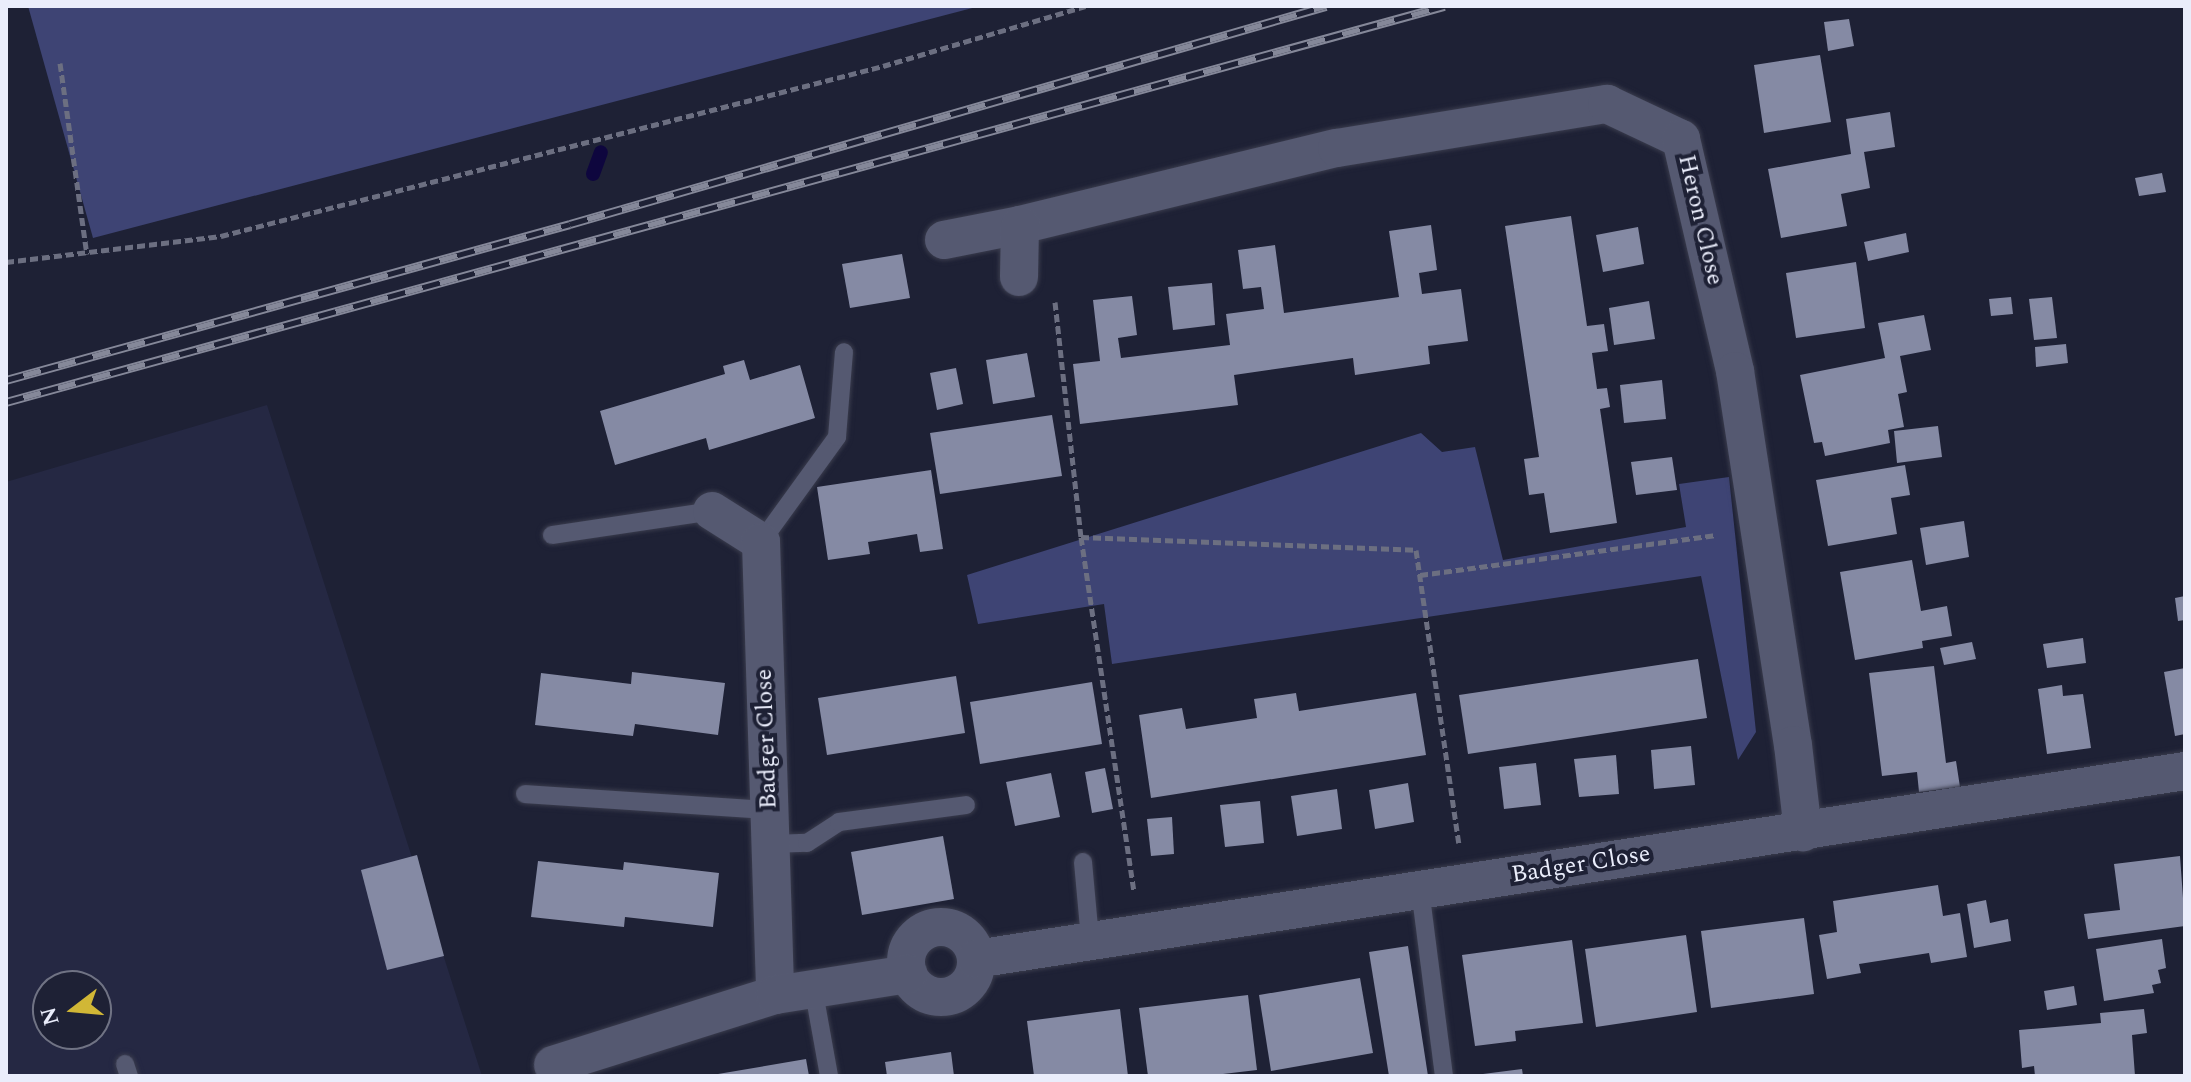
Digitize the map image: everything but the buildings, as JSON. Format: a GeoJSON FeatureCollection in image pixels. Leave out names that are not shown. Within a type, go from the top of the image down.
{"type":"FeatureCollection","features":[{"type":"Feature","properties":{"kind":"street","name":"Heron Close"},"geometry":{"type":"LineString","coordinates":[[944,240],[1020,225],[1337,148],[1607,104],[1681,139],[1735,371],[1803,832]]}},
{"type":"Feature","properties":{"kind":"street"},"geometry":{"type":"LineString","coordinates":[[1019,277],[1020,225]]}},
{"type":"Feature","properties":{"kind":"street"},"geometry":{"type":"LineString","coordinates":[[712,511],[761,542]]}},
{"type":"Feature","properties":{"kind":"street","name":"Badger Close"},"geometry":{"type":"LineString","coordinates":[[761,542],[775,995]]}},
{"type":"Feature","properties":{"kind":"street","name":"Badger Close"},"geometry":{"type":"LineString","coordinates":[[553,1065],[775,995],[908,974],[909,948],[927,930],[940,927],[964,935],[976,959],[1140,931],[1803,832],[2185,771]]}},
{"type":"Feature","properties":{"kind":"lane"},"geometry":{"type":"LineString","coordinates":[[761,542],[837,437],[844,352]]}},
{"type":"Feature","properties":{"kind":"lane"},"geometry":{"type":"LineString","coordinates":[[552,535],[712,511]]}},
{"type":"Feature","properties":{"kind":"lane"},"geometry":{"type":"LineString","coordinates":[[525,794],[770,827],[807,843],[839,822],[966,805]]}},
{"type":"Feature","properties":{"kind":"lane"},"geometry":{"type":"LineString","coordinates":[[1083,862],[1090,939]]}},
{"type":"Feature","properties":{"kind":"lane"},"geometry":{"type":"LineString","coordinates":[[1420,889],[1444,1076]]}},
{"type":"Feature","properties":{"kind":"lane"},"geometry":{"type":"LineString","coordinates":[[813,987],[829,1076]]}},
{"type":"Feature","properties":{"kind":"path"},"geometry":{"type":"LineString","coordinates":[[6,262],[221,236],[883,66],[1085,6]]}},
{"type":"Feature","properties":{"kind":"path"},"geometry":{"type":"LineString","coordinates":[[60,63],[87,254]]}},
{"type":"Feature","properties":{"kind":"path"},"geometry":{"type":"LineString","coordinates":[[1019,277],[1055,299],[1081,537],[1140,931]]}},
{"type":"Feature","properties":{"kind":"path"},"geometry":{"type":"LineString","coordinates":[[1420,575],[1759,529]]}},
{"type":"Feature","properties":{"kind":"path"},"geometry":{"type":"LineString","coordinates":[[1081,537],[1416,550],[1465,883]]}},
{"type":"Feature","properties":{"kind":"shaded area"},"geometry":{"type":"Polygon","coordinates":[[[28,6],[980,6],[93,238],[28,6]]]}},
{"type":"Feature","properties":{"kind":"shaded area"},"geometry":{"type":"Polygon","coordinates":[[[267,405],[482,1076],[6,1076],[6,482],[267,405]]]}},
{"type":"Feature","properties":{"kind":"shaded area"},"geometry":{"type":"Polygon","coordinates":[[[1421,433],[1442,452],[1475,447],[1503,560],[1686,527],[1679,484],[1729,477],[1756,732],[1738,760],[1701,576],[1112,664],[1104,604],[978,624],[967,575],[1421,433]]]}},
{"type":"Feature","properties":{"kind":"waterway"},"geometry":{"type":"LineString","coordinates":[[593,174],[601,152]]}},
{"type":"Feature","properties":{"kind":"railway"},"geometry":{"type":"LineString","coordinates":[[6,380],[570,224],[1326,6]]}},
{"type":"Feature","properties":{"kind":"railway"},"geometry":{"type":"LineString","coordinates":[[6,402],[1444,6]]}}]}
